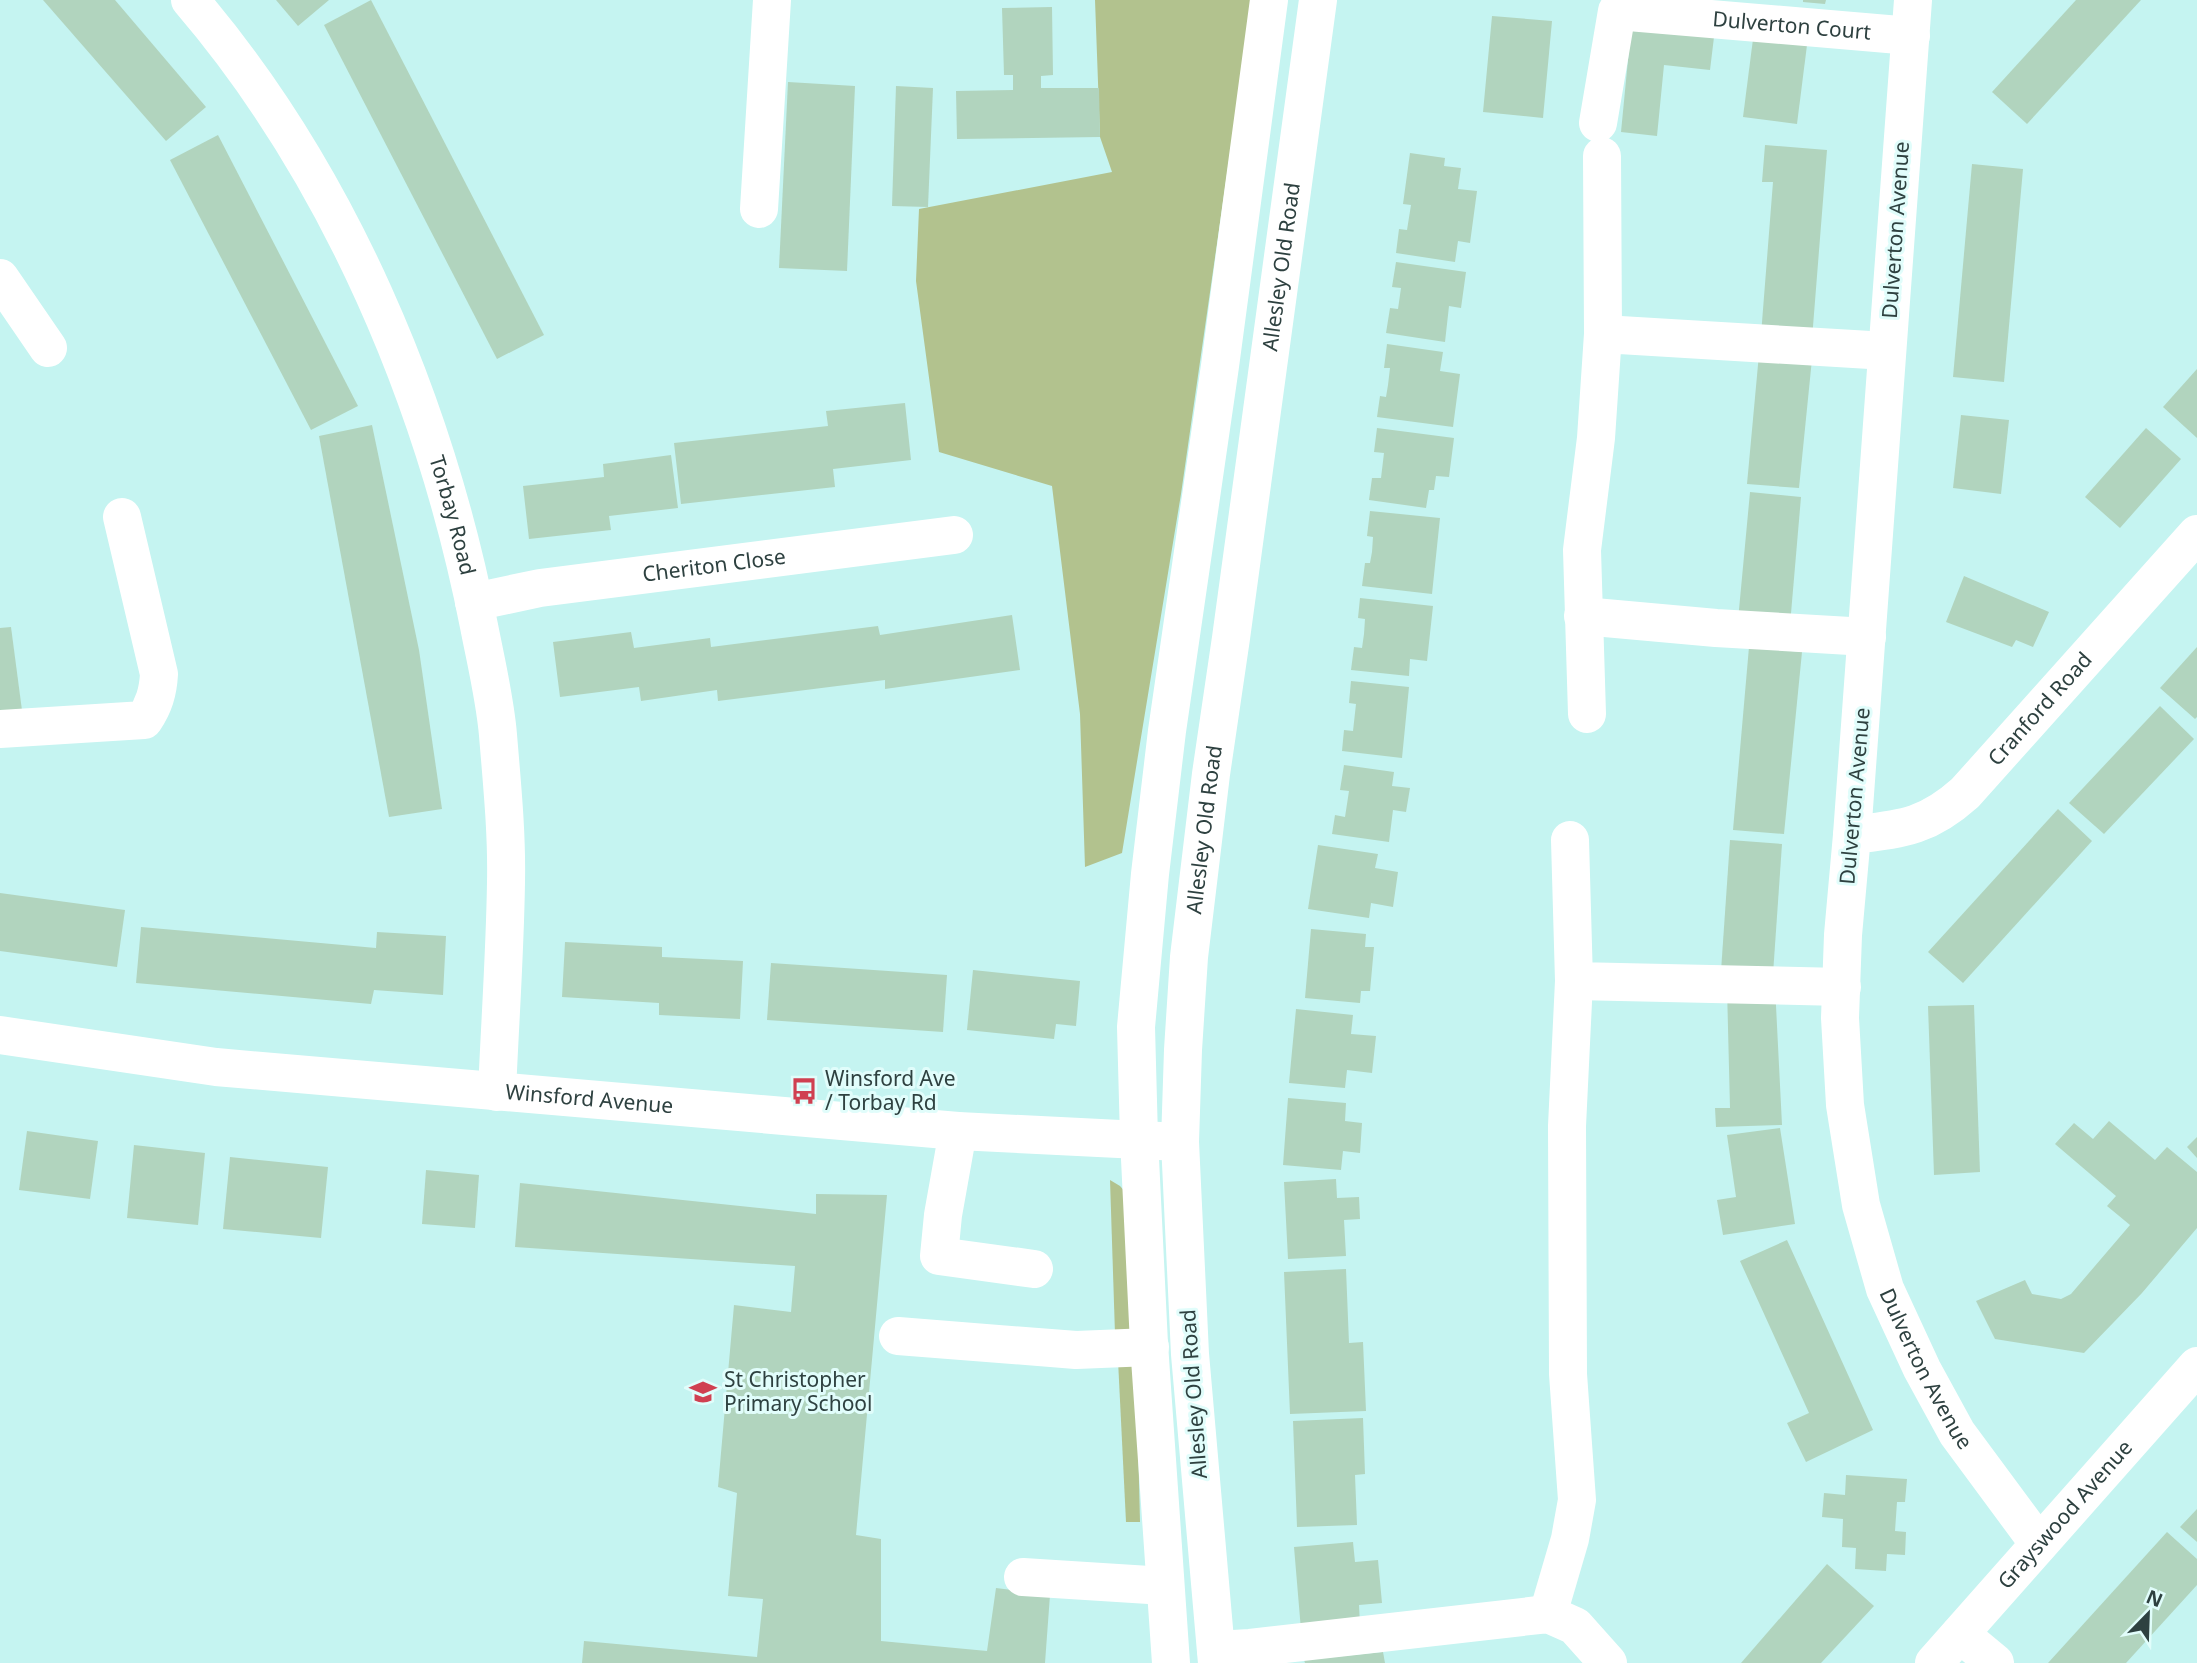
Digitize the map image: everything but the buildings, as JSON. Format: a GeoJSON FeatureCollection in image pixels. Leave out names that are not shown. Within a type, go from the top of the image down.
{"type":"FeatureCollection","features":[{"type":"Feature","properties":{"kind":"street","name":"Torbay Road"},"geometry":{"type":"LineString","coordinates":[[190,0],[256,83],[304,159],[350,244],[396,348],[439,463],[474,602],[498,731],[506,880],[496,1092]]}},
{"type":"Feature","properties":{"kind":"street"},"geometry":{"type":"LineString","coordinates":[[760,209],[772,0]]}},
{"type":"Feature","properties":{"kind":"street","name":"Allesley Old Road"},"geometry":{"type":"LineString","coordinates":[[1171,1663],[1150,1347],[1136,1027],[1167,731],[1269,0]]}},
{"type":"Feature","properties":{"kind":"street","name":"Allesley Old Road"},"geometry":{"type":"LineString","coordinates":[[1217,1656],[1189,1354],[1180,1142],[1189,957],[1211,774],[1318,0]]}},
{"type":"Feature","properties":{"kind":"street","name":"Dulverton Court"},"geometry":{"type":"LineString","coordinates":[[1587,714],[1582,550],[1596,438],[1602,334],[1600,139],[1617,6],[1912,18]]}},
{"type":"Feature","properties":{"kind":"street","name":"Dulverton Avenue"},"geometry":{"type":"LineString","coordinates":[[1912,18],[1843,935],[1840,1018],[1845,1105],[1861,1205],[1885,1289],[1922,1369],[1957,1433],[2039,1544]]}},
{"type":"Feature","properties":{"kind":"street"},"geometry":{"type":"LineString","coordinates":[[1254,103],[1303,111]]}},
{"type":"Feature","properties":{"kind":"street"},"geometry":{"type":"LineString","coordinates":[[0,278],[48,348]]}},
{"type":"Feature","properties":{"kind":"street"},"geometry":{"type":"LineString","coordinates":[[1602,334],[1887,351]]}},
{"type":"Feature","properties":{"kind":"street"},"geometry":{"type":"LineString","coordinates":[[0,729],[144,720],[152,708],[158,691],[159,674],[122,517]]}},
{"type":"Feature","properties":{"kind":"street","name":"Cranford Road"},"geometry":{"type":"LineString","coordinates":[[1852,835],[1904,829],[1950,807],[2197,534]]}},
{"type":"Feature","properties":{"kind":"street","name":"Cheriton Close"},"geometry":{"type":"LineString","coordinates":[[474,602],[540,588],[954,535]]}},
{"type":"Feature","properties":{"kind":"street"},"geometry":{"type":"LineString","coordinates":[[1583,616],[1716,628],[1867,637]]}},
{"type":"Feature","properties":{"kind":"street"},"geometry":{"type":"LineString","coordinates":[[1548,1614],[1570,1539],[1577,1500],[1568,1374],[1567,1126],[1574,981],[1570,840]]}},
{"type":"Feature","properties":{"kind":"street"},"geometry":{"type":"LineString","coordinates":[[1574,981],[1842,987]]}},
{"type":"Feature","properties":{"kind":"street","name":"Winsford Avenue"},"geometry":{"type":"LineString","coordinates":[[0,1035],[216,1067],[958,1131],[1180,1142]]}},
{"type":"Feature","properties":{"kind":"street"},"geometry":{"type":"LineString","coordinates":[[958,1131],[939,1256],[1034,1269]]}},
{"type":"Feature","properties":{"kind":"street"},"geometry":{"type":"LineString","coordinates":[[898,1336],[1076,1349],[1150,1347]]}},
{"type":"Feature","properties":{"kind":"street","name":"Grayswood Avenue"},"geometry":{"type":"LineString","coordinates":[[1934,1663],[2197,1366]]}},
{"type":"Feature","properties":{"kind":"street"},"geometry":{"type":"LineString","coordinates":[[1023,1577],[1164,1586]]}},
{"type":"Feature","properties":{"kind":"street"},"geometry":{"type":"LineString","coordinates":[[1217,1656],[1250,1648],[1548,1614],[1575,1626],[1608,1663]]}},
{"type":"Feature","properties":{"kind":"street"},"geometry":{"type":"LineString","coordinates":[[1960,1634],[1995,1663]]}},
{"type":"Feature","properties":{"kind":"green space"},"geometry":{"type":"Polygon","coordinates":[[[1095,0],[1252,0],[1181,494],[1122,853],[1085,867],[1080,714],[1052,486],[939,452],[916,281],[919,209],[1112,172],[1100,137],[1095,0]]]}},
{"type":"Feature","properties":{"kind":"green space"},"geometry":{"type":"Polygon","coordinates":[[[1110,1180],[1127,1194],[1133,1335],[1115,1334],[1110,1180]]]}},
{"type":"Feature","properties":{"kind":"green space"},"geometry":{"type":"Polygon","coordinates":[[[1118,1360],[1136,1361],[1140,1522],[1126,1522],[1118,1360]]]}},
{"type":"Feature","properties":{"kind":"place","name":"Winsford Ave / Torbay Rd"},"geometry":{"type":"Point","coordinates":[804,1091]}},
{"type":"Feature","properties":{"kind":"place","name":"St Christopher Primary School"},"geometry":{"type":"Point","coordinates":[703,1392]}}]}
